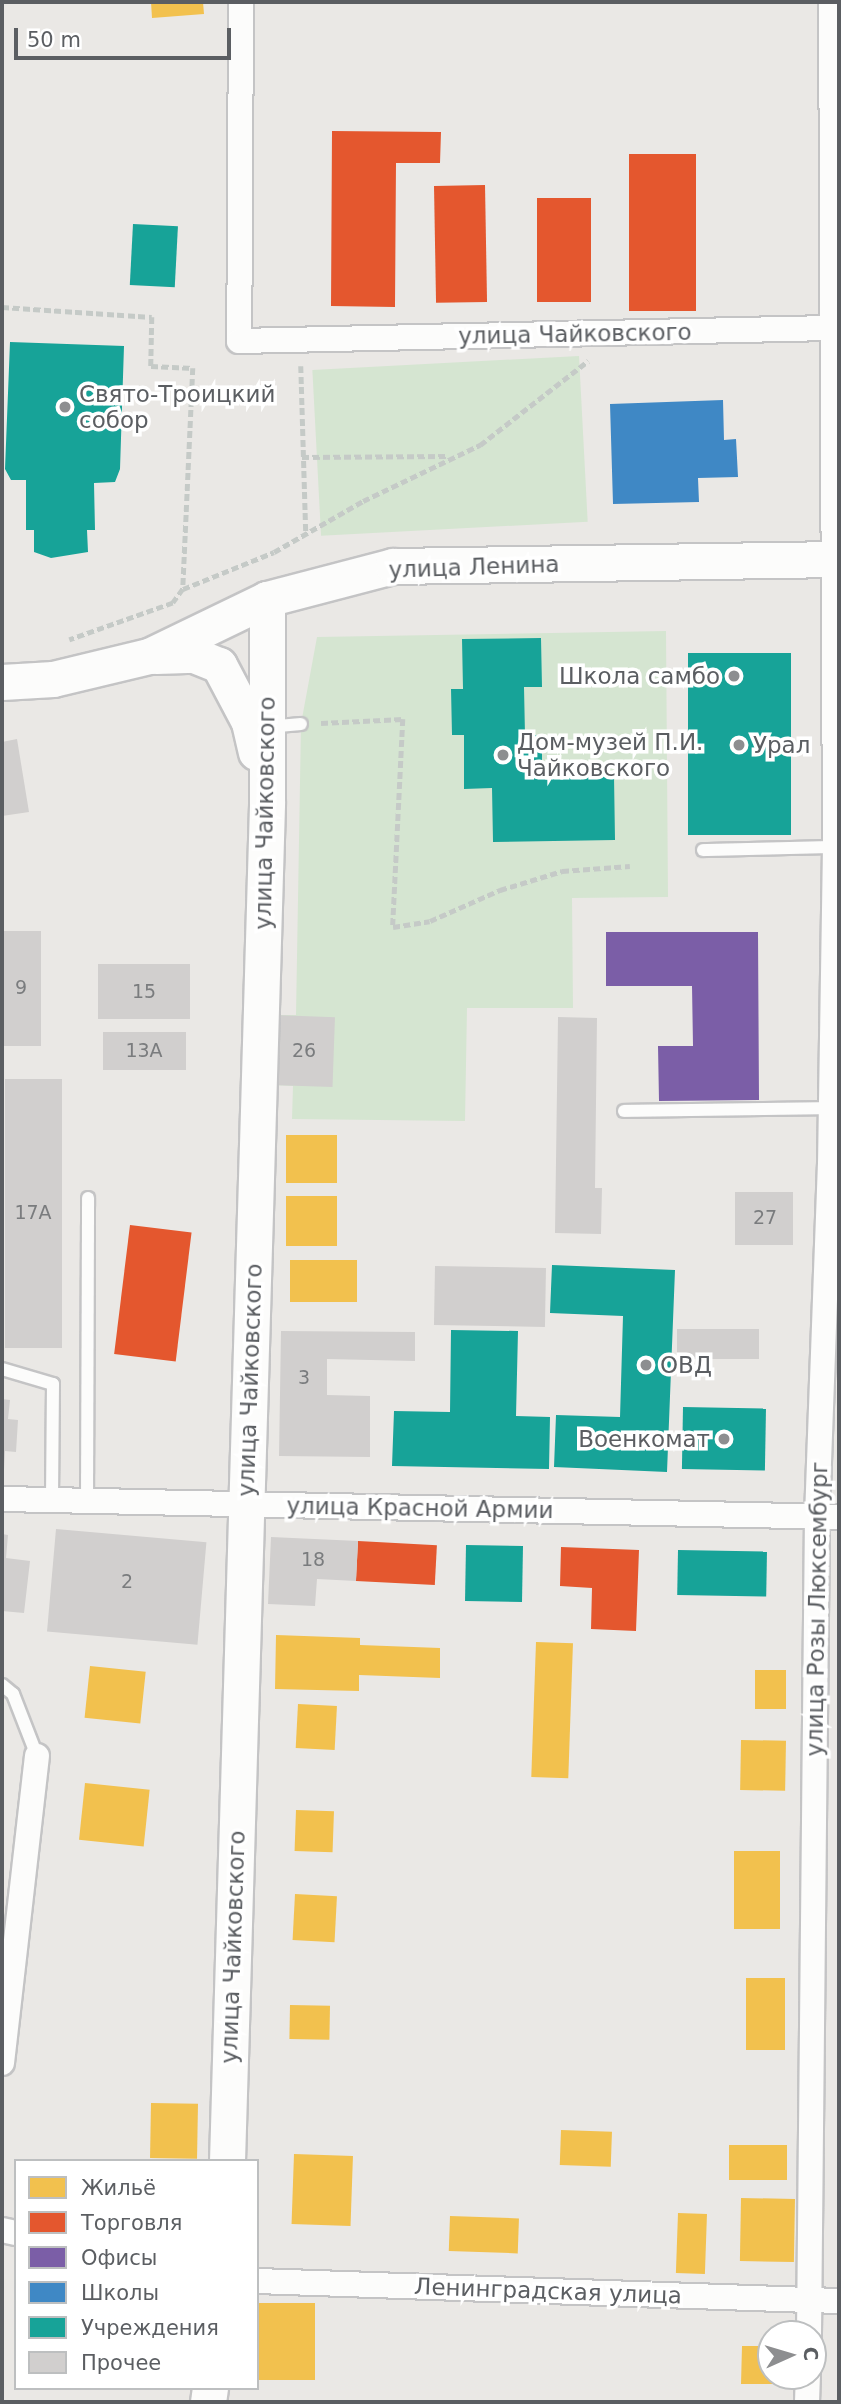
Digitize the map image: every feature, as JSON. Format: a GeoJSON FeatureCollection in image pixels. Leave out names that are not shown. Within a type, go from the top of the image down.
{"type":"FeatureCollection","features":[{"type":"Feature","properties":{"kind":"main road","name":"улица Ленина"},"geometry":{"type":"LineString","coordinates":[[2,682],[53,679],[149,656],[267,599],[393,566],[836,559]]}},
{"type":"Feature","properties":{"kind":"main road","name":"улица Чайковского"},"geometry":{"type":"LineString","coordinates":[[227,2159],[267,802],[284,726],[267,599]]}},
{"type":"Feature","properties":{"kind":"main road"},"geometry":{"type":"LineString","coordinates":[[149,656],[194,656],[219,665],[249,722],[267,802]]}},
{"type":"Feature","properties":{"kind":"street","name":"улица Чайковского"},"geometry":{"type":"LineString","coordinates":[[241,2],[239,341],[830,328]]}},
{"type":"Feature","properties":{"kind":"street","name":"улица Розы Люксембург"},"geometry":{"type":"LineString","coordinates":[[809,2320],[835,1165],[831,1108],[836,559],[830,328],[831,2]]}},
{"type":"Feature","properties":{"kind":"street","name":"улица Красной Армии"},"geometry":{"type":"LineString","coordinates":[[2,1499],[828,1517]]}},
{"type":"Feature","properties":{"kind":"street"},"geometry":{"type":"LineString","coordinates":[[2,2063],[37,1756]]}},
{"type":"Feature","properties":{"kind":"street","name":"Ленинградская улица"},"geometry":{"type":"LineString","coordinates":[[259,2281],[839,2301]]}},
{"type":"Feature","properties":{"kind":"lane"},"geometry":{"type":"LineString","coordinates":[[703,850],[835,847]]}},
{"type":"Feature","properties":{"kind":"lane"},"geometry":{"type":"LineString","coordinates":[[624,1111],[831,1108]]}},
{"type":"Feature","properties":{"kind":"lane"},"geometry":{"type":"LineString","coordinates":[[87,1502],[88,1198]]}},
{"type":"Feature","properties":{"kind":"lane"},"geometry":{"type":"LineString","coordinates":[[2,1369],[53,1384],[52,1501]]}},
{"type":"Feature","properties":{"kind":"lane"},"geometry":{"type":"LineString","coordinates":[[2,1685],[13,1694],[37,1756]]}},
{"type":"Feature","properties":{"kind":"path"},"geometry":{"type":"LineString","coordinates":[[2,307],[152,317],[151,366],[193,368],[183,590]]}},
{"type":"Feature","properties":{"kind":"path"},"geometry":{"type":"LineString","coordinates":[[62,642],[173,603],[183,590],[306,537],[363,501],[480,445],[520,417],[621,334]]}},
{"type":"Feature","properties":{"kind":"path"},"geometry":{"type":"LineString","coordinates":[[303,340],[302,457],[306,537]]}},
{"type":"Feature","properties":{"kind":"path"},"geometry":{"type":"LineString","coordinates":[[302,457],[454,456]]}},
{"type":"Feature","properties":{"kind":"path"},"geometry":{"type":"LineString","coordinates":[[284,726],[403,719],[393,927],[430,921],[500,890],[562,871],[630,866]]}},
{"type":"Feature","properties":{"kind":"green space"},"geometry":{"type":"Polygon","coordinates":[[[579,356],[588,522],[321,536],[312,370],[579,356]]]}},
{"type":"Feature","properties":{"kind":"green space"},"geometry":{"type":"Polygon","coordinates":[[[666,631],[668,897],[572,898],[573,1008],[467,1008],[465,1121],[292,1119],[293,1086],[272,1085],[274,1015],[296,1015],[301,724],[317,637],[666,631]]]}},
{"type":"Feature","properties":{"kind":"building: Жильё"},"geometry":{"type":"Polygon","coordinates":[[[151,2],[203,2],[204,14],[152,18],[151,2]]]}},
{"type":"Feature","properties":{"kind":"building: Жильё"},"geometry":{"type":"Polygon","coordinates":[[[286,1135],[337,1135],[337,1183],[286,1183],[286,1135]]]}},
{"type":"Feature","properties":{"kind":"building: Жильё"},"geometry":{"type":"Polygon","coordinates":[[[286,1196],[337,1196],[337,1246],[286,1246],[286,1196]]]}},
{"type":"Feature","properties":{"kind":"building: Жильё"},"geometry":{"type":"Polygon","coordinates":[[[290,1260],[357,1260],[357,1302],[290,1302],[290,1260]]]}},
{"type":"Feature","properties":{"kind":"building: Жильё"},"geometry":{"type":"Polygon","coordinates":[[[276,1635],[360,1638],[360,1645],[440,1648],[440,1678],[359,1675],[359,1691],[275,1689],[276,1635]]]}},
{"type":"Feature","properties":{"kind":"building: Жильё"},"geometry":{"type":"Polygon","coordinates":[[[536,1642],[573,1643],[568,1778],[531,1777],[536,1642]]]}},
{"type":"Feature","properties":{"kind":"building: Жильё"},"geometry":{"type":"Polygon","coordinates":[[[90,1666],[146,1672],[140,1724],[85,1718],[90,1666]]]}},
{"type":"Feature","properties":{"kind":"building: Жильё"},"geometry":{"type":"Polygon","coordinates":[[[755,1670],[786,1670],[786,1709],[755,1709],[755,1670]]]}},
{"type":"Feature","properties":{"kind":"building: Жильё"},"geometry":{"type":"Polygon","coordinates":[[[298,1704],[337,1706],[335,1750],[296,1748],[298,1704]]]}},
{"type":"Feature","properties":{"kind":"building: Жильё"},"geometry":{"type":"Polygon","coordinates":[[[741,1740],[786,1741],[785,1791],[740,1790],[741,1740]]]}},
{"type":"Feature","properties":{"kind":"building: Жильё"},"geometry":{"type":"Polygon","coordinates":[[[85,1783],[150,1790],[144,1846],[79,1840],[85,1783]]]}},
{"type":"Feature","properties":{"kind":"building: Жильё"},"geometry":{"type":"Polygon","coordinates":[[[296,1810],[334,1811],[333,1852],[295,1851],[296,1810]]]}},
{"type":"Feature","properties":{"kind":"building: Жильё"},"geometry":{"type":"Polygon","coordinates":[[[734,1851],[780,1851],[780,1929],[734,1929],[734,1851]]]}},
{"type":"Feature","properties":{"kind":"building: Жильё"},"geometry":{"type":"Polygon","coordinates":[[[295,1894],[337,1896],[335,1942],[293,1940],[295,1894]]]}},
{"type":"Feature","properties":{"kind":"building: Жильё"},"geometry":{"type":"Polygon","coordinates":[[[746,1978],[785,1978],[785,2050],[746,2050],[746,1978]]]}},
{"type":"Feature","properties":{"kind":"building: Жильё"},"geometry":{"type":"Polygon","coordinates":[[[290,2005],[330,2006],[329,2040],[289,2039],[290,2005]]]}},
{"type":"Feature","properties":{"kind":"building: Жильё"},"geometry":{"type":"Polygon","coordinates":[[[151,2103],[198,2104],[197,2159],[150,2158],[151,2103]]]}},
{"type":"Feature","properties":{"kind":"building: Жильё"},"geometry":{"type":"Polygon","coordinates":[[[561,2130],[612,2132],[611,2167],[560,2165],[561,2130]]]}},
{"type":"Feature","properties":{"kind":"building: Жильё"},"geometry":{"type":"Polygon","coordinates":[[[729,2145],[787,2145],[787,2180],[729,2180],[729,2145]]]}},
{"type":"Feature","properties":{"kind":"building: Жильё"},"geometry":{"type":"Polygon","coordinates":[[[294,2154],[353,2156],[351,2226],[292,2224],[294,2154]]]}},
{"type":"Feature","properties":{"kind":"building: Жильё"},"geometry":{"type":"Polygon","coordinates":[[[741,2198],[795,2199],[794,2262],[740,2261],[741,2198]]]}},
{"type":"Feature","properties":{"kind":"building: Жильё"},"geometry":{"type":"Polygon","coordinates":[[[678,2213],[707,2214],[705,2274],[676,2273],[678,2213]]]}},
{"type":"Feature","properties":{"kind":"building: Жильё"},"geometry":{"type":"Polygon","coordinates":[[[450,2216],[519,2218],[518,2253],[449,2251],[450,2216]]]}},
{"type":"Feature","properties":{"kind":"building: Жильё"},"geometry":{"type":"Polygon","coordinates":[[[259,2303],[315,2303],[315,2380],[259,2380],[259,2303]]]}},
{"type":"Feature","properties":{"kind":"building: Жильё"},"geometry":{"type":"Polygon","coordinates":[[[742,2346],[757,2346],[757,2384],[741,2384],[742,2346]]]}},
{"type":"Feature","properties":{"kind":"building: Торговля"},"geometry":{"type":"Polygon","coordinates":[[[332,131],[441,132],[440,163],[396,163],[395,307],[331,306],[332,131]]]}},
{"type":"Feature","properties":{"kind":"building: Торговля"},"geometry":{"type":"Polygon","coordinates":[[[629,154],[696,154],[696,311],[629,311],[629,154]]]}},
{"type":"Feature","properties":{"kind":"building: Торговля"},"geometry":{"type":"Polygon","coordinates":[[[485,185],[487,302],[436,303],[434,186],[485,185]]]}},
{"type":"Feature","properties":{"kind":"building: Торговля"},"geometry":{"type":"Polygon","coordinates":[[[537,198],[591,198],[591,302],[537,302],[537,198]]]}},
{"type":"Feature","properties":{"kind":"building: Торговля"},"geometry":{"type":"Polygon","coordinates":[[[130,1225],[192,1233],[176,1362],[114,1354],[130,1225]]]}},
{"type":"Feature","properties":{"kind":"building: Торговля"},"geometry":{"type":"Polygon","coordinates":[[[358,1541],[437,1545],[435,1585],[356,1581],[358,1541]]]}},
{"type":"Feature","properties":{"kind":"building: Торговля"},"geometry":{"type":"Polygon","coordinates":[[[561,1547],[639,1550],[636,1631],[591,1629],[592,1588],[560,1586],[561,1547]]]}},
{"type":"Feature","properties":{"kind":"building: Офисы"},"geometry":{"type":"Polygon","coordinates":[[[606,932],[758,932],[759,1100],[659,1101],[658,1046],[693,1046],[692,986],[606,986],[606,932]]]}},
{"type":"Feature","properties":{"kind":"building: Школы"},"geometry":{"type":"Polygon","coordinates":[[[723,400],[724,440],[736,439],[738,477],[698,478],[699,502],[613,504],[610,404],[723,400]]]}},
{"type":"Feature","properties":{"kind":"building: Учреждения"},"geometry":{"type":"Polygon","coordinates":[[[133,224],[178,226],[175,287],[130,285],[133,224]]]}},
{"type":"Feature","properties":{"kind":"building: Учреждения","name":"Свято-Троицкий собор"},"geometry":{"type":"Polygon","coordinates":[[[10,342],[124,346],[120,469],[115,482],[94,483],[95,530],[87,530],[88,552],[51,558],[34,552],[34,530],[26,530],[26,480],[11,480],[5,469],[10,342]]]}},
{"type":"Feature","properties":{"kind":"building: Учреждения","name":"Дом-музей П.И. Чайковского"},"geometry":{"type":"Polygon","coordinates":[[[541,638],[542,687],[524,687],[525,735],[542,735],[542,777],[614,776],[615,840],[493,842],[492,788],[464,789],[464,735],[452,735],[451,689],[463,689],[462,639],[541,638]]]}},
{"type":"Feature","properties":{"kind":"building: Учреждения","name":"Урал"},"geometry":{"type":"Polygon","coordinates":[[[688,653],[791,653],[791,835],[688,835],[688,653]]]}},
{"type":"Feature","properties":{"kind":"building: Учреждения","name":"ОВД"},"geometry":{"type":"Polygon","coordinates":[[[552,1265],[675,1270],[667,1472],[554,1467],[556,1415],[620,1417],[623,1316],[550,1313],[552,1265]]]}},
{"type":"Feature","properties":{"kind":"building: Учреждения"},"geometry":{"type":"Polygon","coordinates":[[[451,1330],[518,1331],[516,1416],[550,1417],[549,1469],[392,1466],[394,1411],[450,1412],[451,1330]]]}},
{"type":"Feature","properties":{"kind":"building: Учреждения","name":"Военкомат"},"geometry":{"type":"Polygon","coordinates":[[[683,1407],[766,1408],[765,1470],[682,1469],[683,1407]]]}},
{"type":"Feature","properties":{"kind":"building: Учреждения"},"geometry":{"type":"Polygon","coordinates":[[[466,1545],[523,1546],[522,1602],[465,1601],[466,1545]]]}},
{"type":"Feature","properties":{"kind":"building: Учреждения"},"geometry":{"type":"Polygon","coordinates":[[[678,1550],[767,1552],[766,1597],[677,1595],[678,1550]]]}},
{"type":"Feature","properties":{"kind":"building: Прочее"},"geometry":{"type":"Polygon","coordinates":[[[17,739],[29,812],[2,816],[2,742],[17,739]]]}},
{"type":"Feature","properties":{"kind":"building: Прочее"},"geometry":{"type":"Polygon","coordinates":[[[2,931],[41,931],[41,1046],[2,1046],[2,931]]]}},
{"type":"Feature","properties":{"kind":"building: Прочее"},"geometry":{"type":"Polygon","coordinates":[[[98,964],[190,964],[190,1019],[98,1019],[98,964]]]}},
{"type":"Feature","properties":{"kind":"building: Прочее"},"geometry":{"type":"Polygon","coordinates":[[[274,1015],[335,1017],[333,1087],[272,1085],[274,1015]]]}},
{"type":"Feature","properties":{"kind":"building: Прочее"},"geometry":{"type":"Polygon","coordinates":[[[558,1017],[597,1018],[595,1188],[602,1188],[601,1234],[555,1233],[558,1017]]]}},
{"type":"Feature","properties":{"kind":"building: Прочее"},"geometry":{"type":"Polygon","coordinates":[[[103,1032],[186,1032],[186,1070],[103,1070],[103,1032]]]}},
{"type":"Feature","properties":{"kind":"building: Прочее"},"geometry":{"type":"Polygon","coordinates":[[[5,1079],[62,1079],[62,1348],[5,1348],[5,1079]]]}},
{"type":"Feature","properties":{"kind":"building: Прочее"},"geometry":{"type":"Polygon","coordinates":[[[735,1192],[793,1192],[793,1245],[735,1245],[735,1192]]]}},
{"type":"Feature","properties":{"kind":"building: Прочее"},"geometry":{"type":"Polygon","coordinates":[[[435,1266],[546,1268],[545,1327],[434,1325],[435,1266]]]}},
{"type":"Feature","properties":{"kind":"building: Прочее"},"geometry":{"type":"Polygon","coordinates":[[[677,1329],[759,1329],[759,1359],[677,1359],[677,1329]]]}},
{"type":"Feature","properties":{"kind":"building: Прочее"},"geometry":{"type":"Polygon","coordinates":[[[281,1331],[415,1332],[415,1361],[327,1359],[327,1395],[370,1396],[370,1457],[279,1456],[281,1331]]]}},
{"type":"Feature","properties":{"kind":"building: Прочее"},"geometry":{"type":"Polygon","coordinates":[[[2,1399],[10,1400],[8,1419],[18,1420],[16,1452],[5,1451],[4,1470],[2,1399]]]}},
{"type":"Feature","properties":{"kind":"building: Прочее"},"geometry":{"type":"Polygon","coordinates":[[[56,1529],[206,1542],[197,1645],[47,1632],[56,1529]]]}},
{"type":"Feature","properties":{"kind":"building: Прочее"},"geometry":{"type":"Polygon","coordinates":[[[2,1534],[8,1535],[6,1558],[30,1561],[24,1613],[2,1611],[2,1534]]]}},
{"type":"Feature","properties":{"kind":"building: Прочее"},"geometry":{"type":"Polygon","coordinates":[[[271,1537],[358,1541],[356,1581],[317,1579],[315,1606],[268,1604],[271,1537]]]}},
{"type":"Feature","properties":{"kind":"place","name":"Свято-Троицкий собор"},"geometry":{"type":"Point","coordinates":[65,407]}},
{"type":"Feature","properties":{"kind":"place","name":"Школа самбо"},"geometry":{"type":"Point","coordinates":[734,676]}},
{"type":"Feature","properties":{"kind":"place","name":"Урал"},"geometry":{"type":"Point","coordinates":[739,745]}},
{"type":"Feature","properties":{"kind":"place","name":"Дом-музей П.И. Чайковского"},"geometry":{"type":"Point","coordinates":[503,755]}},
{"type":"Feature","properties":{"kind":"place","name":"ОВД"},"geometry":{"type":"Point","coordinates":[646,1365]}},
{"type":"Feature","properties":{"kind":"place","name":"Военкомат"},"geometry":{"type":"Point","coordinates":[724,1439]}}]}
